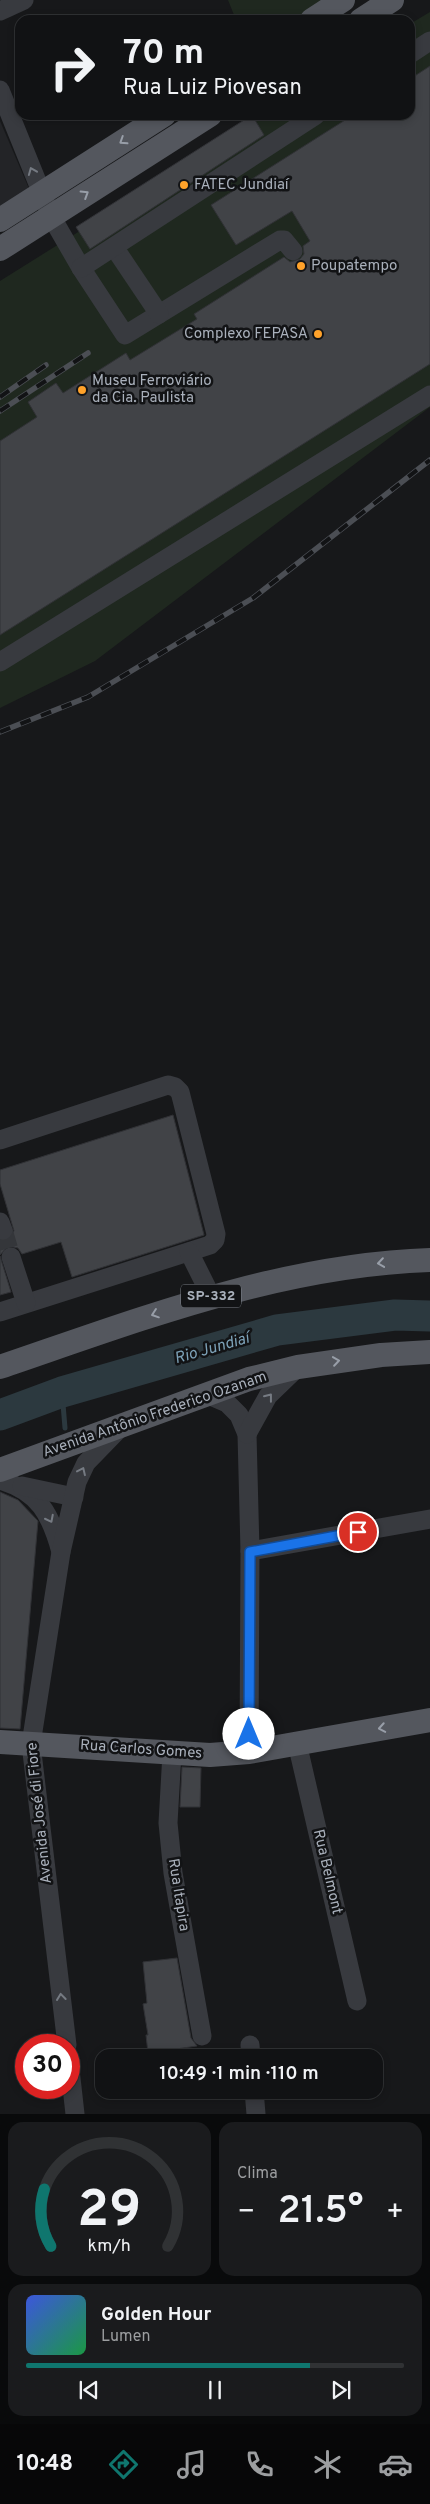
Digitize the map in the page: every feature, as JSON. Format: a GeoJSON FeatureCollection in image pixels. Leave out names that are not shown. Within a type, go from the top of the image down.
{"type":"FeatureCollection","features":[{"type":"Feature","properties":{"kind":"main road"},"geometry":{"type":"LineString","coordinates":[[320,15],[343,0]]}},
{"type":"Feature","properties":{"kind":"main road"},"geometry":{"type":"LineString","coordinates":[[369,15],[392,0]]}},
{"type":"Feature","properties":{"kind":"main road"},"geometry":{"type":"LineString","coordinates":[[0,220],[156,120]]}},
{"type":"Feature","properties":{"kind":"main road"},"geometry":{"type":"LineString","coordinates":[[0,249],[202,120]]}},
{"type":"Feature","properties":{"kind":"main road","name":"SP-332"},"geometry":{"type":"LineString","coordinates":[[0,1367],[211,1296],[302,1274],[390,1262],[430,1260]]}},
{"type":"Feature","properties":{"kind":"main road","name":"Avenida Antônio Frederico Ozanam"},"geometry":{"type":"LineString","coordinates":[[0,1470],[249,1379],[298,1367],[380,1355],[430,1352]]}},
{"type":"Feature","properties":{"kind":"main road","name":"Rua Carlos Gomes"},"geometry":{"type":"LineString","coordinates":[[0,1742],[210,1755],[248,1752],[430,1720]]}},
{"type":"Feature","properties":{"kind":"street"},"geometry":{"type":"LineString","coordinates":[[0,11],[24,0]]}},
{"type":"Feature","properties":{"kind":"street"},"geometry":{"type":"LineString","coordinates":[[415,51],[430,41]]}},
{"type":"Feature","properties":{"kind":"street"},"geometry":{"type":"LineString","coordinates":[[0,90],[51,216],[81,268],[125,334],[280,240],[284,240],[293,251]]}},
{"type":"Feature","properties":{"kind":"street"},"geometry":{"type":"LineString","coordinates":[[81,268],[308,120]]}},
{"type":"Feature","properties":{"kind":"street"},"geometry":{"type":"LineString","coordinates":[[114,247],[159,314]]}},
{"type":"Feature","properties":{"kind":"street"},"geometry":{"type":"LineString","coordinates":[[0,662],[430,395]]}},
{"type":"Feature","properties":{"kind":"street"},"geometry":{"type":"LineString","coordinates":[[0,1140],[168,1086],[175,1087],[180,1092],[216,1234],[215,1240],[210,1245],[0,1312]]}},
{"type":"Feature","properties":{"kind":"street"},"geometry":{"type":"LineString","coordinates":[[189,1252],[211,1296]]}},
{"type":"Feature","properties":{"kind":"street"},"geometry":{"type":"LineString","coordinates":[[11,1258],[26,1303]]}},
{"type":"Feature","properties":{"kind":"street"},"geometry":{"type":"LineString","coordinates":[[248,1434],[268,1396],[298,1367]]}},
{"type":"Feature","properties":{"kind":"street"},"geometry":{"type":"LineString","coordinates":[[206,1394],[227,1404],[239,1415],[248,1434],[250,1552],[248,1752]]}},
{"type":"Feature","properties":{"kind":"street","name":"Avenida José di Fiore"},"geometry":{"type":"LineString","coordinates":[[66,2034],[31,1744],[61,1552],[77,1482],[86,1463],[122,1425]]}},
{"type":"Feature","properties":{"kind":"street"},"geometry":{"type":"LineString","coordinates":[[9,1482],[74,1497]]}},
{"type":"Feature","properties":{"kind":"street"},"geometry":{"type":"LineString","coordinates":[[9,1482],[43,1507],[53,1523],[61,1552]]}},
{"type":"Feature","properties":{"kind":"street"},"geometry":{"type":"LineString","coordinates":[[250,1552],[430,1519]]}},
{"type":"Feature","properties":{"kind":"street","name":"Rua Belmont"},"geometry":{"type":"LineString","coordinates":[[297,1743],[357,2001]]}},
{"type":"Feature","properties":{"kind":"street","name":"Rua Itapira"},"geometry":{"type":"LineString","coordinates":[[172,1754],[168,1823],[172,1873],[202,2036]]}},
{"type":"Feature","properties":{"kind":"street"},"geometry":{"type":"LineString","coordinates":[[73,2099],[75,2114]]}},
{"type":"Feature","properties":{"kind":"street"},"geometry":{"type":"LineString","coordinates":[[255,2099],[256,2114]]}},
{"type":"Feature","properties":{"kind":"shaded area"},"geometry":{"type":"Polygon","coordinates":[[[228,0],[324,1],[302,15],[234,15],[228,0]]]}},
{"type":"Feature","properties":{"kind":"shaded area","name":"Complexo FEPASA"},"geometry":{"type":"Polygon","coordinates":[[[430,12],[430,407],[95,661],[0,708],[0,281],[257,120],[415,120],[415,21],[430,12]]]}},
{"type":"Feature","properties":{"kind":"shaded area"},"geometry":{"type":"Polygon","coordinates":[[[0,121],[30,191],[0,210],[0,121]]]}},
{"type":"Feature","properties":{"kind":"building","name":"Complexo FEPASA"},"geometry":{"type":"Polygon","coordinates":[[[430,66],[430,364],[0,635],[0,441],[37,417],[28,402],[56,383],[63,393],[126,353],[130,360],[197,319],[194,314],[284,257],[290,262],[300,259],[304,254],[303,246],[310,241],[292,211],[236,245],[211,205],[345,120],[415,120],[415,76],[430,66]]]}},
{"type":"Feature","properties":{"kind":"building"},"geometry":{"type":"Polygon","coordinates":[[[244,120],[255,120],[264,135],[90,249],[76,227],[244,120]]]}},
{"type":"Feature","properties":{"kind":"building"},"geometry":{"type":"Polygon","coordinates":[[[173,1115],[204,1235],[72,1277],[61,1242],[22,1254],[18,1248],[8,1246],[0,1255],[0,1241],[7,1240],[14,1231],[0,1184],[0,1170],[173,1115]]]}},
{"type":"Feature","properties":{"kind":"building"},"geometry":{"type":"Polygon","coordinates":[[[0,1256],[11,1292],[0,1295],[0,1256]]]}},
{"type":"Feature","properties":{"kind":"building"},"geometry":{"type":"Polygon","coordinates":[[[0,1492],[18,1500],[38,1521],[20,1729],[0,1728],[0,1492]]]}},
{"type":"Feature","properties":{"kind":"building"},"geometry":{"type":"Polygon","coordinates":[[[182,1767],[201,1768],[200,1807],[180,1807],[182,1767]]]}},
{"type":"Feature","properties":{"kind":"building"},"geometry":{"type":"Polygon","coordinates":[[[177,1958],[191,2038],[197,2046],[176,2049],[148,2049],[146,2035],[148,2035],[143,2004],[147,2003],[143,1962],[177,1958]]]}},
{"type":"Feature","properties":{"kind":"waterway","name":"Rio Jundiaí"},"geometry":{"type":"LineString","coordinates":[[0,1415],[62,1392],[277,1330],[395,1315],[430,1316]]}},
{"type":"Feature","properties":{"kind":"waterway"},"geometry":{"type":"LineString","coordinates":[[62,1392],[65,1428]]}},
{"type":"Feature","properties":{"kind":"tunnel"},"geometry":{"type":"LineString","coordinates":[[3,1230],[11,1257]]}},
{"type":"Feature","properties":{"kind":"railway"},"geometry":{"type":"LineString","coordinates":[[0,411],[88,353]]}},
{"type":"Feature","properties":{"kind":"railway"},"geometry":{"type":"LineString","coordinates":[[0,397],[46,365]]}},
{"type":"Feature","properties":{"kind":"railway"},"geometry":{"type":"LineString","coordinates":[[0,732],[88,697],[253,598],[430,460]]}},
{"type":"Feature","properties":{"kind":"place","name":"FATEC Jundiaí"},"geometry":{"type":"Point","coordinates":[184,185]}},
{"type":"Feature","properties":{"kind":"place","name":"Poupatempo"},"geometry":{"type":"Point","coordinates":[301,266]}},
{"type":"Feature","properties":{"kind":"place","name":"Complexo FEPASA"},"geometry":{"type":"Point","coordinates":[318,334]}},
{"type":"Feature","properties":{"kind":"place","name":"Museu Ferroviário da Cia. Paulista"},"geometry":{"type":"Point","coordinates":[82,390]}},
{"type":"Feature","properties":{"kind":"route"},"geometry":{"type":"LineString","coordinates":[[249,1734],[250,1552],[358,1532]]}}]}
